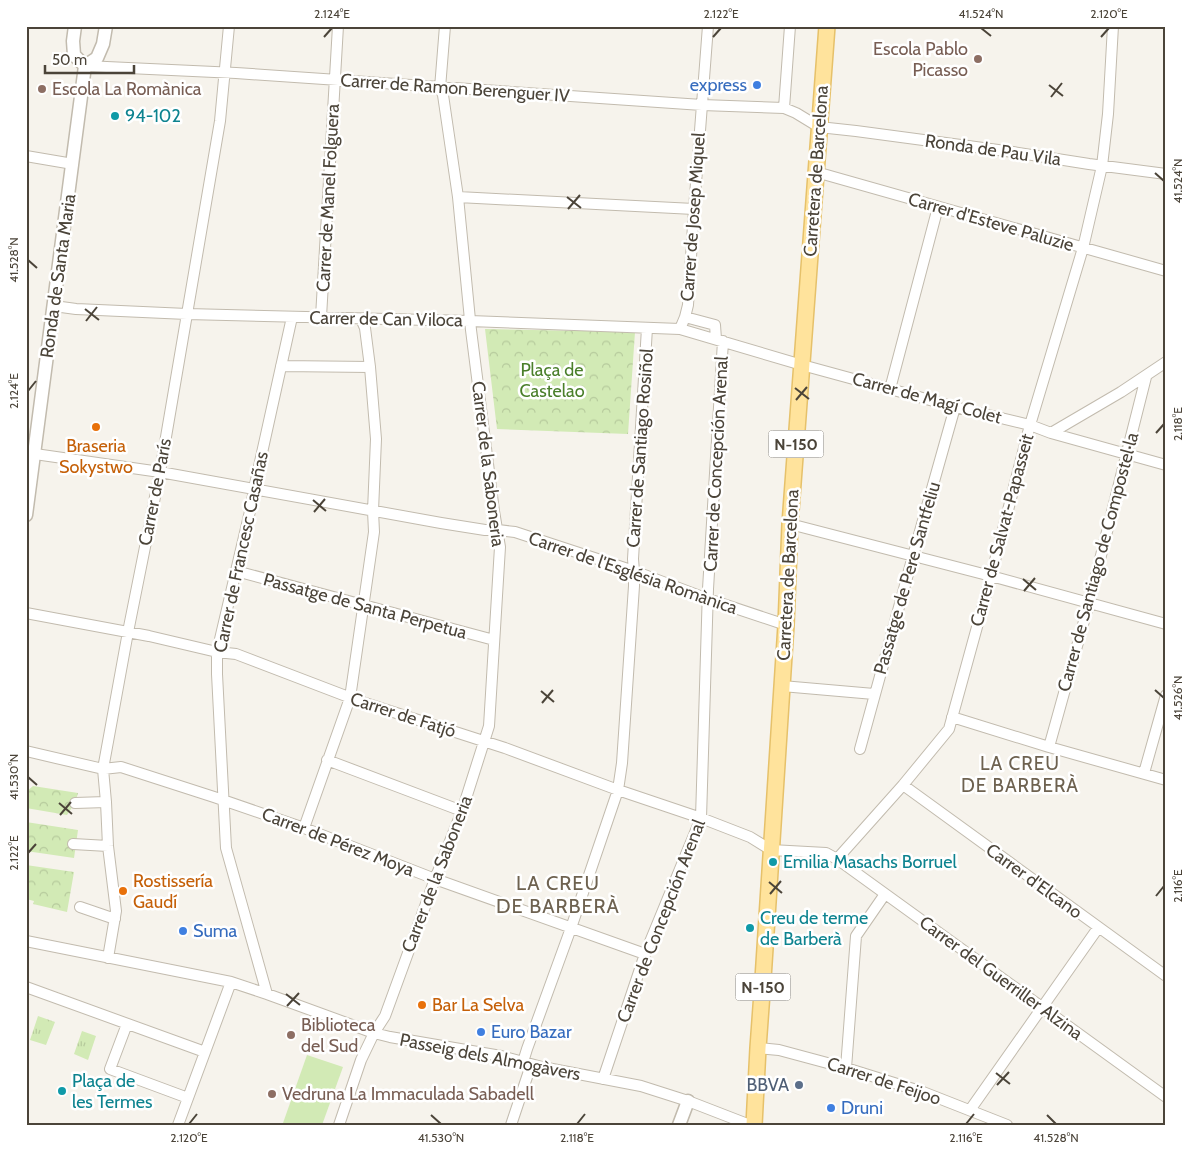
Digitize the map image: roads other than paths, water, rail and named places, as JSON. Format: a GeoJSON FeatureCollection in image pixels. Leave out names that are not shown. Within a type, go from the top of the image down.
{"type":"FeatureCollection","features":[{"type":"Feature","properties":{"kind":"main road","name":"Carretera de Barcelona"},"geometry":{"type":"LineString","coordinates":[[754,1125],[786,625],[790,524],[827,26]]}},
{"type":"Feature","properties":{"kind":"street"},"geometry":{"type":"LineString","coordinates":[[75,26],[74,55],[85,66],[97,58],[104,44],[106,26]]}},
{"type":"Feature","properties":{"kind":"street","name":"Carrer de París"},"geometry":{"type":"LineString","coordinates":[[108,958],[116,911],[108,846],[103,768],[160,472],[220,121],[230,26]]}},
{"type":"Feature","properties":{"kind":"street","name":"Carrer de Manel Folguera"},"geometry":{"type":"LineString","coordinates":[[321,318],[338,26]]}},
{"type":"Feature","properties":{"kind":"street","name":"Carrer de la Saboneria"},"geometry":{"type":"LineString","coordinates":[[339,1125],[361,1060],[384,1016],[462,811],[490,726],[500,548],[470,321],[458,197],[443,95],[440,88],[445,26]]}},
{"type":"Feature","properties":{"kind":"street","name":"Carrer de Josep Miquel"},"geometry":{"type":"LineString","coordinates":[[680,329],[688,305],[708,26]]}},
{"type":"Feature","properties":{"kind":"street"},"geometry":{"type":"LineString","coordinates":[[784,108],[790,26]]}},
{"type":"Feature","properties":{"kind":"street","name":"Carrer de Salvat-Papasseit"},"geometry":{"type":"LineString","coordinates":[[837,859],[949,729],[1030,425],[1083,248],[1102,166],[1108,114],[1113,26]]}},
{"type":"Feature","properties":{"kind":"street","name":"Carrer de Ramon Berenguer IV"},"geometry":{"type":"LineString","coordinates":[[85,66],[225,72],[702,105],[784,108],[820,127]]}},
{"type":"Feature","properties":{"kind":"street","name":"Ronda de Santa Maria"},"geometry":{"type":"LineString","coordinates":[[26,515],[85,66]]}},
{"type":"Feature","properties":{"kind":"street","name":"Ronda de Pau Vila"},"geometry":{"type":"LineString","coordinates":[[820,127],[856,130],[1166,174]]}},
{"type":"Feature","properties":{"kind":"street"},"geometry":{"type":"LineString","coordinates":[[26,156],[73,164]]}},
{"type":"Feature","properties":{"kind":"street","name":"Carrer d'Esteve Paluzie"},"geometry":{"type":"LineString","coordinates":[[816,172],[1166,271]]}},
{"type":"Feature","properties":{"kind":"street"},"geometry":{"type":"LineString","coordinates":[[458,197],[694,209]]}},
{"type":"Feature","properties":{"kind":"street"},"geometry":{"type":"LineString","coordinates":[[890,389],[938,207]]}},
{"type":"Feature","properties":{"kind":"street","name":"Carrer de Can Viloca"},"geometry":{"type":"LineString","coordinates":[[54,306],[76,309],[187,314],[470,321],[680,329],[802,365]]}},
{"type":"Feature","properties":{"kind":"street","name":"Carrer de Francesc Casañas"},"geometry":{"type":"LineString","coordinates":[[267,994],[226,848],[220,744],[218,652],[292,317]]}},
{"type":"Feature","properties":{"kind":"street"},"geometry":{"type":"LineString","coordinates":[[685,317],[715,325],[720,340]]}},
{"type":"Feature","properties":{"kind":"street"},"geometry":{"type":"LineString","coordinates":[[304,828],[350,698],[374,532],[376,440],[370,367],[365,328],[361,318]]}},
{"type":"Feature","properties":{"kind":"street","name":"Carrer de Santiago Rosiñol"},"geometry":{"type":"LineString","coordinates":[[511,1125],[527,1063],[618,790],[622,763],[647,328]]}},
{"type":"Feature","properties":{"kind":"street","name":"Carrer de Concepción Arenal"},"geometry":{"type":"LineString","coordinates":[[603,1080],[645,954],[701,818],[708,599],[720,340]]}},
{"type":"Feature","properties":{"kind":"street"},"geometry":{"type":"LineString","coordinates":[[1051,433],[1121,392],[1166,362]]}},
{"type":"Feature","properties":{"kind":"street","name":"Carrer de Magí Colet"},"geometry":{"type":"LineString","coordinates":[[802,365],[955,407],[1030,425],[1051,433],[1166,465]]}},
{"type":"Feature","properties":{"kind":"street"},"geometry":{"type":"LineString","coordinates":[[281,366],[370,367]]}},
{"type":"Feature","properties":{"kind":"street","name":"Carrer de Santiago de Compostel·la"},"geometry":{"type":"LineString","coordinates":[[1049,747],[1089,603],[1146,376]]}},
{"type":"Feature","properties":{"kind":"street","name":"Passatge de Pere Santfeliu"},"geometry":{"type":"LineString","coordinates":[[860,749],[955,407]]}},
{"type":"Feature","properties":{"kind":"street","name":"Carrer de l'Església Romànica"},"geometry":{"type":"LineString","coordinates":[[35,454],[160,472],[485,530],[515,532],[634,571],[708,599],[786,625]]}},
{"type":"Feature","properties":{"kind":"street"},"geometry":{"type":"LineString","coordinates":[[790,524],[1166,624]]}},
{"type":"Feature","properties":{"kind":"street","name":"Passatge de Santa Perpetua"},"geometry":{"type":"LineString","coordinates":[[236,571],[494,640]]}},
{"type":"Feature","properties":{"kind":"street","name":"Carrer de Fatjó"},"geometry":{"type":"LineString","coordinates":[[26,613],[236,654],[350,698],[485,741],[701,818],[750,837],[771,850]]}},
{"type":"Feature","properties":{"kind":"street"},"geometry":{"type":"LineString","coordinates":[[782,686],[874,694]]}},
{"type":"Feature","properties":{"kind":"street"},"geometry":{"type":"LineString","coordinates":[[1144,773],[1166,695]]}},
{"type":"Feature","properties":{"kind":"street"},"geometry":{"type":"LineString","coordinates":[[952,717],[1166,780]]}},
{"type":"Feature","properties":{"kind":"street","name":"Carrer de Pérez Moya"},"geometry":{"type":"LineString","coordinates":[[26,751],[103,768],[121,767],[224,800],[304,828],[435,879],[645,954]]}},
{"type":"Feature","properties":{"kind":"street"},"geometry":{"type":"LineString","coordinates":[[327,760],[462,811]]}},
{"type":"Feature","properties":{"kind":"street","name":"Carrer d'Elcano"},"geometry":{"type":"LineString","coordinates":[[902,785],[1166,976]]}},
{"type":"Feature","properties":{"kind":"street"},"geometry":{"type":"LineString","coordinates":[[75,803],[106,802]]}},
{"type":"Feature","properties":{"kind":"street"},"geometry":{"type":"LineString","coordinates":[[73,844],[108,846]]}},
{"type":"Feature","properties":{"kind":"street","name":"Carrer del Guerriller Alzina"},"geometry":{"type":"LineString","coordinates":[[771,850],[826,853],[837,859],[1166,1097]]}},
{"type":"Feature","properties":{"kind":"street"},"geometry":{"type":"LineString","coordinates":[[846,1068],[856,936],[886,894]]}},
{"type":"Feature","properties":{"kind":"street"},"geometry":{"type":"LineString","coordinates":[[80,907],[115,919]]}},
{"type":"Feature","properties":{"kind":"street"},"geometry":{"type":"LineString","coordinates":[[970,1110],[1098,928]]}},
{"type":"Feature","properties":{"kind":"street","name":"Passeig dels Almogàvers"},"geometry":{"type":"LineString","coordinates":[[26,941],[199,974],[231,982],[390,1037],[500,1056],[603,1080],[641,1086],[688,1101],[750,1125]]}},
{"type":"Feature","properties":{"kind":"street"},"geometry":{"type":"LineString","coordinates":[[178,1125],[231,982]]}},
{"type":"Feature","properties":{"kind":"street"},"geometry":{"type":"LineString","coordinates":[[26,987],[205,1052]]}},
{"type":"Feature","properties":{"kind":"street"},"geometry":{"type":"LineString","coordinates":[[127,1024],[110,1069],[188,1098]]}},
{"type":"Feature","properties":{"kind":"street","name":"Carrer de Feijoo"},"geometry":{"type":"LineString","coordinates":[[758,1048],[779,1050],[846,1068],[923,1092],[1007,1125]]}},
{"type":"Feature","properties":{"kind":"street"},"geometry":{"type":"LineString","coordinates":[[679,1125],[688,1101]]}},
{"type":"Feature","properties":{"kind":"place","name":"Escola Pablo Picasso"},"geometry":{"type":"Point","coordinates":[978,59]}},
{"type":"Feature","properties":{"kind":"place","name":"express"},"geometry":{"type":"Point","coordinates":[757,85]}},
{"type":"Feature","properties":{"kind":"place","name":"Escola La Romànica"},"geometry":{"type":"Point","coordinates":[42,89]}},
{"type":"Feature","properties":{"kind":"place","name":"94-102"},"geometry":{"type":"Point","coordinates":[115,116]}},
{"type":"Feature","properties":{"kind":"place","name":"Braseria Sokystwo"},"geometry":{"type":"Point","coordinates":[96,427]}},
{"type":"Feature","properties":{"kind":"place","name":"Emilia Masachs Borruel"},"geometry":{"type":"Point","coordinates":[773,862]}},
{"type":"Feature","properties":{"kind":"place","name":"Rostissería Gaudí"},"geometry":{"type":"Point","coordinates":[123,891]}},
{"type":"Feature","properties":{"kind":"place","name":"Creu de terme de Barberà"},"geometry":{"type":"Point","coordinates":[750,928]}},
{"type":"Feature","properties":{"kind":"place","name":"Suma"},"geometry":{"type":"Point","coordinates":[183,931]}},
{"type":"Feature","properties":{"kind":"place","name":"Bar La Selva"},"geometry":{"type":"Point","coordinates":[422,1005]}},
{"type":"Feature","properties":{"kind":"place","name":"Euro Bazar"},"geometry":{"type":"Point","coordinates":[481,1032]}},
{"type":"Feature","properties":{"kind":"place","name":"Biblioteca del Sud"},"geometry":{"type":"Point","coordinates":[291,1035]}},
{"type":"Feature","properties":{"kind":"place","name":"BBVA"},"geometry":{"type":"Point","coordinates":[799,1085]}},
{"type":"Feature","properties":{"kind":"place","name":"Plaça de les Termes"},"geometry":{"type":"Point","coordinates":[62,1091]}},
{"type":"Feature","properties":{"kind":"place","name":"Vedruna La Immaculada Sabadell"},"geometry":{"type":"Point","coordinates":[272,1094]}},
{"type":"Feature","properties":{"kind":"place","name":"Druni"},"geometry":{"type":"Point","coordinates":[831,1108]}},
{"type":"Feature","properties":{"kind":"district","name":"LA CREU DE BARBERÀ"},"geometry":{"type":"Point","coordinates":[1020,774]}},
{"type":"Feature","properties":{"kind":"district","name":"LA CREU DE BARBERÀ"},"geometry":{"type":"Point","coordinates":[558,894]}},
{"type":"Feature","properties":{"kind":"park label","name":"Plaça de Castelao"},"geometry":{"type":"Point","coordinates":[552,380]}}]}
